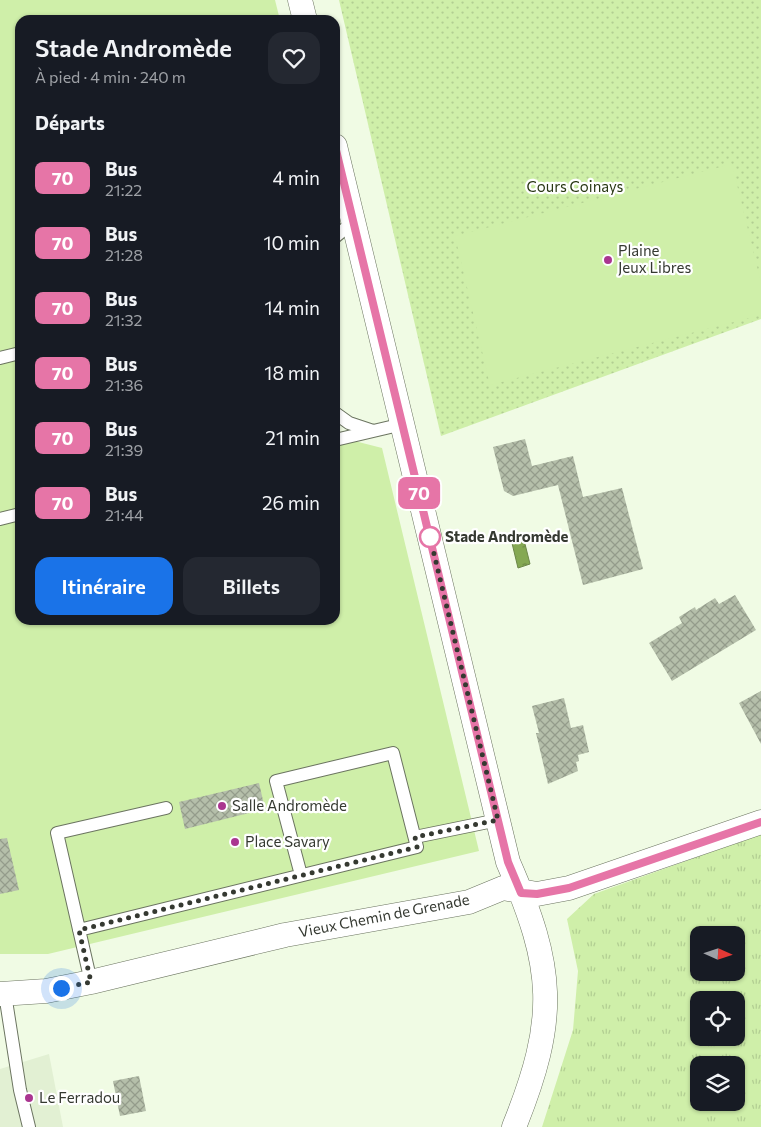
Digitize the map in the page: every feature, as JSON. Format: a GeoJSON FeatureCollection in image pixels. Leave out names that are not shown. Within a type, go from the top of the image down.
{"type":"FeatureCollection","features":[{"type":"Feature","properties":{"kind":"street"},"geometry":{"type":"LineString","coordinates":[[300,0],[304,15]]}},
{"type":"Feature","properties":{"kind":"street"},"geometry":{"type":"LineString","coordinates":[[340,167],[508,862],[537,935],[544,965],[547,998],[541,1047],[528,1091],[514,1127]]}},
{"type":"Feature","properties":{"kind":"street","name":"Vieux Chemin de Grenade"},"geometry":{"type":"LineString","coordinates":[[2,994],[46,991],[91,982],[285,935],[469,902],[503,888],[521,893],[537,894],[569,888],[761,822]]}},
{"type":"Feature","properties":{"kind":"lane"},"geometry":{"type":"LineString","coordinates":[[340,232],[353,222]]}},
{"type":"Feature","properties":{"kind":"lane"},"geometry":{"type":"LineString","coordinates":[[0,358],[15,354]]}},
{"type":"Feature","properties":{"kind":"lane"},"geometry":{"type":"LineString","coordinates":[[340,417],[348,423],[374,431]]}},
{"type":"Feature","properties":{"kind":"lane"},"geometry":{"type":"LineString","coordinates":[[340,439],[402,424]]}},
{"type":"Feature","properties":{"kind":"lane"},"geometry":{"type":"LineString","coordinates":[[0,519],[15,515]]}},
{"type":"Feature","properties":{"kind":"lane"},"geometry":{"type":"LineString","coordinates":[[301,875],[276,781],[393,753],[416,842]]}},
{"type":"Feature","properties":{"kind":"lane"},"geometry":{"type":"LineString","coordinates":[[91,982],[56,833],[166,808]]}},
{"type":"Feature","properties":{"kind":"lane"},"geometry":{"type":"LineString","coordinates":[[79,930],[301,875],[498,820]]}},
{"type":"Feature","properties":{"kind":"lane"},"geometry":{"type":"LineString","coordinates":[[2,994],[29,1127]]}},
{"type":"Feature","properties":{"kind":"shaded area","name":"Le Ferradou"},"geometry":{"type":"Polygon","coordinates":[[[49,1054],[63,1127],[0,1127],[0,1069],[49,1054]]]}},
{"type":"Feature","properties":{"kind":"green space"},"geometry":{"type":"Polygon","coordinates":[[[0,0],[275,0],[279,15],[15,15],[15,625],[340,625],[340,437],[382,448],[479,851],[48,954],[0,954],[0,0]]]}},
{"type":"Feature","properties":{"kind":"green space","name":"Cours Coinays"},"geometry":{"type":"Polygon","coordinates":[[[339,0],[761,0],[761,319],[441,436],[339,0]]]}},
{"type":"Feature","properties":{"kind":"green space","name":"Plaine Jeux Libres"},"geometry":{"type":"Polygon","coordinates":[[[732,164],[761,283],[761,315],[490,385],[455,236],[732,164]]]}},
{"type":"Feature","properties":{"kind":"green space"},"geometry":{"type":"Polygon","coordinates":[[[761,834],[761,1127],[542,1127],[573,1030],[578,971],[567,919],[594,894],[761,834]]]}},
{"type":"Feature","properties":{"kind":"water"},"geometry":{"type":"Polygon","coordinates":[[[523,536],[530,564],[518,568],[511,539],[523,536]]]}},
{"type":"Feature","properties":{"kind":"building"},"geometry":{"type":"Polygon","coordinates":[[[525,439],[532,466],[573,456],[583,497],[622,488],[643,569],[583,585],[558,485],[513,496],[504,491],[493,447],[525,439]]]}},
{"type":"Feature","properties":{"kind":"building"},"geometry":{"type":"Polygon","coordinates":[[[735,595],[756,630],[672,681],[649,643],[682,623],[679,617],[695,607],[696,610],[715,598],[719,604],[735,595]]]}},
{"type":"Feature","properties":{"kind":"building"},"geometry":{"type":"Polygon","coordinates":[[[761,691],[761,744],[739,703],[761,691]]]}},
{"type":"Feature","properties":{"kind":"building"},"geometry":{"type":"Polygon","coordinates":[[[564,698],[571,728],[583,725],[589,752],[578,755],[579,761],[576,762],[578,771],[548,784],[536,733],[539,733],[532,706],[564,698]]]}},
{"type":"Feature","properties":{"kind":"building","name":"Salle Andromède"},"geometry":{"type":"Polygon","coordinates":[[[259,783],[265,809],[185,829],[179,802],[259,783]]]}},
{"type":"Feature","properties":{"kind":"building"},"geometry":{"type":"Polygon","coordinates":[[[7,838],[19,890],[0,894],[0,839],[7,838]]]}},
{"type":"Feature","properties":{"kind":"building"},"geometry":{"type":"Polygon","coordinates":[[[139,1076],[146,1111],[120,1116],[113,1081],[139,1076]]]}},
{"type":"Feature","properties":{"kind":"bus line","name":"70"},"geometry":{"type":"LineString","coordinates":[[340,167],[508,862],[521,893],[537,894],[569,888],[761,822]]}},
{"type":"Feature","properties":{"kind":"place","name":"Plaine Jeux Libres"},"geometry":{"type":"Point","coordinates":[608,260]}},
{"type":"Feature","properties":{"kind":"place","name":"Stade Andromède"},"geometry":{"type":"Point","coordinates":[430,537]}},
{"type":"Feature","properties":{"kind":"place","name":"Salle Andromède"},"geometry":{"type":"Point","coordinates":[222,806]}},
{"type":"Feature","properties":{"kind":"place","name":"Place Savary"},"geometry":{"type":"Point","coordinates":[235,842]}},
{"type":"Feature","properties":{"kind":"place","name":"Le Ferradou"},"geometry":{"type":"Point","coordinates":[29,1098]}},
{"type":"Feature","properties":{"kind":"route"},"geometry":{"type":"LineString","coordinates":[[61,988],[91,982],[79,930],[417,847],[415,837],[498,820],[430,537]]}}]}
